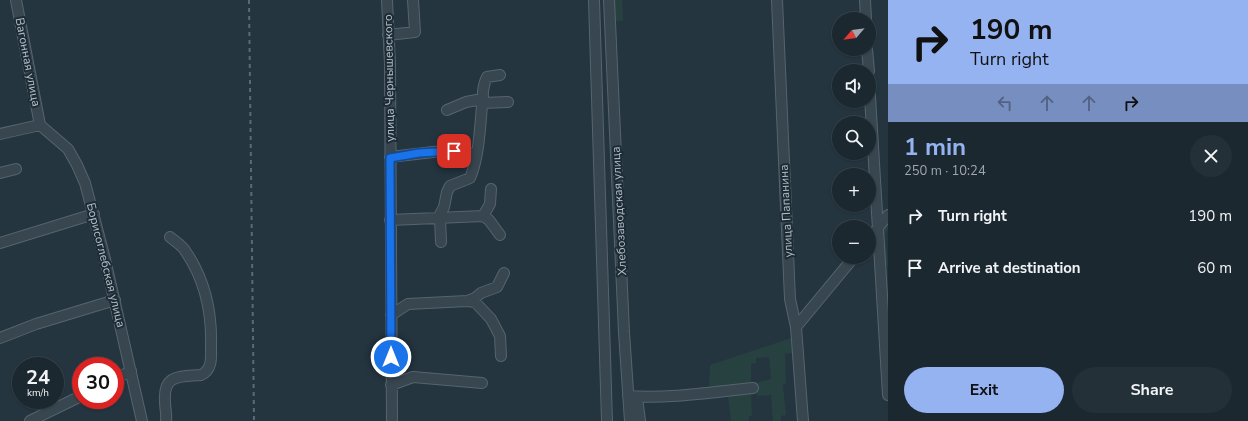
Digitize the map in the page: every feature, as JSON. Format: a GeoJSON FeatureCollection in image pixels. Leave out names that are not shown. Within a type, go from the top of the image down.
{"type":"FeatureCollection","features":[{"type":"Feature","properties":{"kind":"street","name":"Вагонная улица"},"geometry":{"type":"LineString","coordinates":[[16,0],[40,125]]}},
{"type":"Feature","properties":{"kind":"street","name":"улица Чернышевского"},"geometry":{"type":"LineString","coordinates":[[387,0],[392,421]]}},
{"type":"Feature","properties":{"kind":"street"},"geometry":{"type":"LineString","coordinates":[[388,35],[415,32],[413,0]]}},
{"type":"Feature","properties":{"kind":"street"},"geometry":{"type":"LineString","coordinates":[[594,0],[607,421]]}},
{"type":"Feature","properties":{"kind":"street","name":"Хлебозаводская улица"},"geometry":{"type":"LineString","coordinates":[[609,0],[624,324],[632,396],[630,421]]}},
{"type":"Feature","properties":{"kind":"street","name":"улица Папанина"},"geometry":{"type":"LineString","coordinates":[[777,0],[790,299],[796,327],[803,421]]}},
{"type":"Feature","properties":{"kind":"street"},"geometry":{"type":"LineString","coordinates":[[865,0],[866,12]]}},
{"type":"Feature","properties":{"kind":"street"},"geometry":{"type":"LineString","coordinates":[[442,242],[439,218],[444,207],[447,192],[450,186],[470,178],[475,167],[483,103],[483,86],[487,78],[500,75]]}},
{"type":"Feature","properties":{"kind":"street"},"geometry":{"type":"LineString","coordinates":[[447,110],[466,102],[477,100],[483,103],[508,102]]}},
{"type":"Feature","properties":{"kind":"street"},"geometry":{"type":"LineString","coordinates":[[871,108],[888,395]]}},
{"type":"Feature","properties":{"kind":"street"},"geometry":{"type":"LineString","coordinates":[[0,134],[40,125]]}},
{"type":"Feature","properties":{"kind":"street","name":"Борисоглебская улица"},"geometry":{"type":"LineString","coordinates":[[40,125],[68,149],[85,183],[115,300],[142,421]]}},
{"type":"Feature","properties":{"kind":"street"},"geometry":{"type":"LineString","coordinates":[[390,158],[442,151],[476,154]]}},
{"type":"Feature","properties":{"kind":"street"},"geometry":{"type":"LineString","coordinates":[[0,173],[16,169]]}},
{"type":"Feature","properties":{"kind":"street"},"geometry":{"type":"LineString","coordinates":[[484,216],[490,204],[491,189]]}},
{"type":"Feature","properties":{"kind":"street"},"geometry":{"type":"LineString","coordinates":[[0,243],[94,214]]}},
{"type":"Feature","properties":{"kind":"street"},"geometry":{"type":"LineString","coordinates":[[877,229],[888,215]]}},
{"type":"Feature","properties":{"kind":"street"},"geometry":{"type":"LineString","coordinates":[[390,220],[484,216],[489,220],[500,235]]}},
{"type":"Feature","properties":{"kind":"street"},"geometry":{"type":"LineString","coordinates":[[166,421],[165,391],[168,382],[172,379],[201,375],[206,373],[211,366],[211,324],[205,289],[186,250],[170,237]]}},
{"type":"Feature","properties":{"kind":"street"},"geometry":{"type":"LineString","coordinates":[[796,327],[848,264]]}},
{"type":"Feature","properties":{"kind":"street"},"geometry":{"type":"LineString","coordinates":[[467,301],[475,298],[481,293],[497,287],[504,273]]}},
{"type":"Feature","properties":{"kind":"street"},"geometry":{"type":"LineString","coordinates":[[0,336],[115,300]]}},
{"type":"Feature","properties":{"kind":"street"},"geometry":{"type":"LineString","coordinates":[[391,315],[408,304],[467,301],[475,302],[491,319],[500,336],[501,356]]}},
{"type":"Feature","properties":{"kind":"street"},"geometry":{"type":"LineString","coordinates":[[124,374],[131,371]]}},
{"type":"Feature","properties":{"kind":"street"},"geometry":{"type":"LineString","coordinates":[[391,385],[413,377],[482,383]]}},
{"type":"Feature","properties":{"kind":"street"},"geometry":{"type":"LineString","coordinates":[[640,421],[632,396],[699,394],[753,388]]}},
{"type":"Feature","properties":{"kind":"street"},"geometry":{"type":"LineString","coordinates":[[30,421],[72,400]]}},
{"type":"Feature","properties":{"kind":"green space"},"geometry":{"type":"Polygon","coordinates":[[[612,0],[622,0],[623,21],[613,21],[612,0]]]}},
{"type":"Feature","properties":{"kind":"green space"},"geometry":{"type":"Polygon","coordinates":[[[888,220],[888,230],[885,234],[888,265],[882,266],[880,233],[888,220]]]}},
{"type":"Feature","properties":{"kind":"green space"},"geometry":{"type":"Polygon","coordinates":[[[791,338],[792,353],[785,354],[786,383],[783,385],[786,415],[781,416],[781,421],[773,421],[771,395],[757,396],[756,383],[771,379],[769,357],[756,358],[756,363],[751,364],[751,384],[709,389],[710,365],[791,338]]]}},
{"type":"Feature","properties":{"kind":"green space"},"geometry":{"type":"Polygon","coordinates":[[[731,392],[751,393],[752,416],[749,416],[749,421],[731,421],[728,396],[731,392]]]}},
{"type":"Feature","properties":{"kind":"railway"},"geometry":{"type":"LineString","coordinates":[[249,0],[254,421]]}},
{"type":"Feature","properties":{"kind":"route"},"geometry":{"type":"LineString","coordinates":[[391,357],[390,158],[419,153],[454,151]]}}]}
